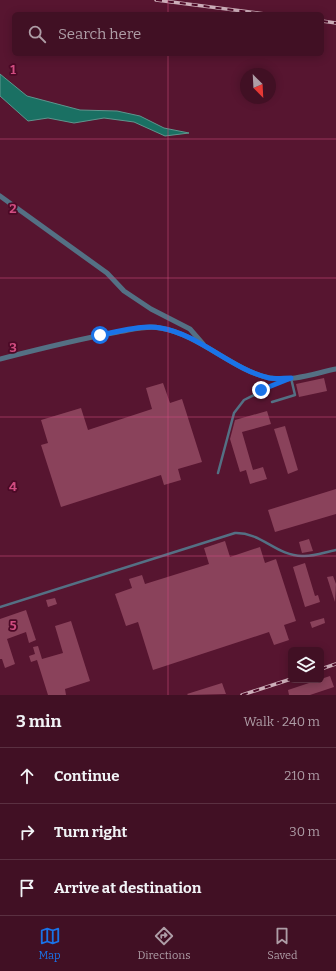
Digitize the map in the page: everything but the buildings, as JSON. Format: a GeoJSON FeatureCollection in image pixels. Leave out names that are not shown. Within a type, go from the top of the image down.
{"type":"FeatureCollection","features":[{"type":"Feature","properties":{"kind":"street"},"geometry":{"type":"LineString","coordinates":[[0,196],[107,273],[124,290],[151,309],[190,329],[206,347]]}},
{"type":"Feature","properties":{"kind":"street"},"geometry":{"type":"LineString","coordinates":[[0,358],[100,335],[137,328],[160,327],[181,334],[256,374],[271,378],[291,378],[336,369]]}},
{"type":"Feature","properties":{"kind":"lane"},"geometry":{"type":"LineString","coordinates":[[218,473],[234,413],[237,409],[244,400],[291,378],[295,395],[272,402]]}},
{"type":"Feature","properties":{"kind":"lane"},"geometry":{"type":"LineString","coordinates":[[0,607],[235,534],[246,533],[256,536],[288,554],[311,556],[336,550]]}},
{"type":"Feature","properties":{"kind":"shaded area"},"geometry":{"type":"Polygon","coordinates":[[[0,74],[27,96],[80,110],[117,111],[140,116],[164,128],[189,133],[165,136],[134,122],[104,118],[74,123],[48,118],[28,121],[0,96],[0,74]]]}},
{"type":"Feature","properties":{"kind":"railway"},"geometry":{"type":"LineString","coordinates":[[156,0],[249,12]]}},
{"type":"Feature","properties":{"kind":"railway"},"geometry":{"type":"LineString","coordinates":[[324,21],[336,23]]}},
{"type":"Feature","properties":{"kind":"railway"},"geometry":{"type":"LineString","coordinates":[[324,668],[336,664]]}},
{"type":"Feature","properties":{"kind":"railway"},"geometry":{"type":"LineString","coordinates":[[242,695],[288,680]]}},
{"type":"Feature","properties":{"kind":"route"},"geometry":{"type":"LineString","coordinates":[[100,335],[137,328],[160,327],[181,334],[256,374],[271,378],[291,378],[261,390]]}}]}
